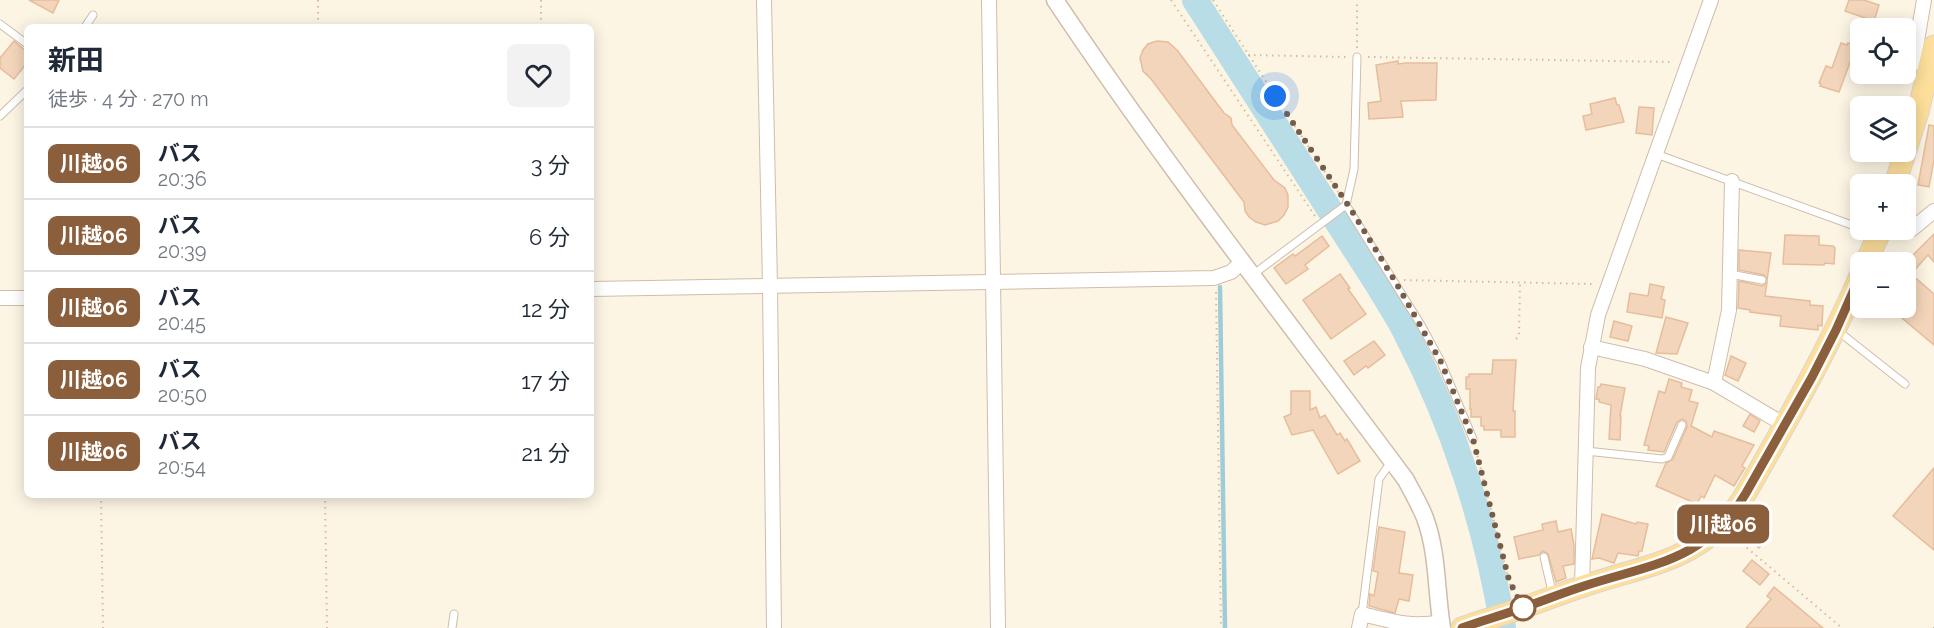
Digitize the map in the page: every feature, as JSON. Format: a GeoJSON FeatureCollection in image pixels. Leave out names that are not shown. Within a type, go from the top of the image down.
{"type":"FeatureCollection","features":[{"type":"Feature","properties":{"kind":"main road"},"geometry":{"type":"LineString","coordinates":[[1916,104],[1929,71],[1934,46]]}},
{"type":"Feature","properties":{"kind":"main road"},"geometry":{"type":"LineString","coordinates":[[1472,625],[1582,586],[1677,558],[1697,546],[1722,526],[1736,510],[1785,425],[1836,330],[1850,298]]}},
{"type":"Feature","properties":{"kind":"street"},"geometry":{"type":"LineString","coordinates":[[764,0],[774,628]]}},
{"type":"Feature","properties":{"kind":"street"},"geometry":{"type":"LineString","coordinates":[[989,0],[998,628]]}},
{"type":"Feature","properties":{"kind":"street"},"geometry":{"type":"LineString","coordinates":[[1055,0],[1246,269],[1406,480],[1425,516],[1437,567],[1441,625],[1408,626],[1362,614],[1359,628]]}},
{"type":"Feature","properties":{"kind":"street"},"geometry":{"type":"LineString","coordinates":[[1582,586],[1588,368],[1598,315],[1711,0]]}},
{"type":"Feature","properties":{"kind":"street"},"geometry":{"type":"LineString","coordinates":[[1924,0],[1914,58],[1929,71]]}},
{"type":"Feature","properties":{"kind":"street"},"geometry":{"type":"LineString","coordinates":[[1714,383],[1729,310],[1732,181]]}},
{"type":"Feature","properties":{"kind":"street"},"geometry":{"type":"LineString","coordinates":[[1916,226],[1934,211]]}},
{"type":"Feature","properties":{"kind":"street"},"geometry":{"type":"LineString","coordinates":[[594,289],[1214,278],[1246,269]]}},
{"type":"Feature","properties":{"kind":"street"},"geometry":{"type":"LineString","coordinates":[[0,298],[24,298]]}},
{"type":"Feature","properties":{"kind":"street"},"geometry":{"type":"LineString","coordinates":[[1591,347],[1645,359],[1714,383],[1785,425]]}},
{"type":"Feature","properties":{"kind":"lane"},"geometry":{"type":"LineString","coordinates":[[87,24],[93,15]]}},
{"type":"Feature","properties":{"kind":"lane"},"geometry":{"type":"LineString","coordinates":[[0,24],[24,42]]}},
{"type":"Feature","properties":{"kind":"lane"},"geometry":{"type":"LineString","coordinates":[[1246,269],[1321,223],[1345,205],[1354,170],[1357,57]]}},
{"type":"Feature","properties":{"kind":"lane"},"geometry":{"type":"LineString","coordinates":[[0,116],[24,93]]}},
{"type":"Feature","properties":{"kind":"lane"},"geometry":{"type":"LineString","coordinates":[[1656,154],[1850,223]]}},
{"type":"Feature","properties":{"kind":"lane"},"geometry":{"type":"LineString","coordinates":[[1345,205],[1395,281],[1441,362],[1473,439]]}},
{"type":"Feature","properties":{"kind":"lane"},"geometry":{"type":"LineString","coordinates":[[1730,274],[1762,280]]}},
{"type":"Feature","properties":{"kind":"lane"},"geometry":{"type":"LineString","coordinates":[[1836,330],[1905,384]]}},
{"type":"Feature","properties":{"kind":"lane"},"geometry":{"type":"LineString","coordinates":[[1586,451],[1662,459],[1668,457],[1682,425]]}},
{"type":"Feature","properties":{"kind":"lane"},"geometry":{"type":"LineString","coordinates":[[1362,614],[1379,479],[1392,462]]}},
{"type":"Feature","properties":{"kind":"lane"},"geometry":{"type":"LineString","coordinates":[[1544,557],[1553,597]]}},
{"type":"Feature","properties":{"kind":"lane"},"geometry":{"type":"LineString","coordinates":[[452,628],[454,614]]}},
{"type":"Feature","properties":{"kind":"path"},"geometry":{"type":"LineString","coordinates":[[318,0],[318,24]]}},
{"type":"Feature","properties":{"kind":"path"},"geometry":{"type":"LineString","coordinates":[[541,0],[541,24]]}},
{"type":"Feature","properties":{"kind":"path"},"geometry":{"type":"LineString","coordinates":[[1171,0],[1321,223]]}},
{"type":"Feature","properties":{"kind":"path"},"geometry":{"type":"LineString","coordinates":[[1213,0],[1345,205]]}},
{"type":"Feature","properties":{"kind":"path"},"geometry":{"type":"LineString","coordinates":[[1357,0],[1357,57]]}},
{"type":"Feature","properties":{"kind":"path"},"geometry":{"type":"LineString","coordinates":[[1248,55],[1688,64]]}},
{"type":"Feature","properties":{"kind":"path"},"geometry":{"type":"LineString","coordinates":[[1214,278],[1221,628]]}},
{"type":"Feature","properties":{"kind":"path"},"geometry":{"type":"LineString","coordinates":[[1395,281],[1608,284]]}},
{"type":"Feature","properties":{"kind":"path"},"geometry":{"type":"LineString","coordinates":[[1516,339],[1519,336],[1520,282]]}},
{"type":"Feature","properties":{"kind":"path"},"geometry":{"type":"LineString","coordinates":[[1473,439],[1514,611]]}},
{"type":"Feature","properties":{"kind":"path"},"geometry":{"type":"LineString","coordinates":[[101,498],[103,628]]}},
{"type":"Feature","properties":{"kind":"path"},"geometry":{"type":"LineString","coordinates":[[325,498],[327,628]]}},
{"type":"Feature","properties":{"kind":"path"},"geometry":{"type":"LineString","coordinates":[[1722,526],[1842,628]]}},
{"type":"Feature","properties":{"kind":"building"},"geometry":{"type":"Polygon","coordinates":[[[29,0],[59,0],[53,13],[29,0]]]}},
{"type":"Feature","properties":{"kind":"building"},"geometry":{"type":"Polygon","coordinates":[[[1849,0],[1864,0],[1879,5],[1875,18],[1865,18],[1845,11],[1849,0]]]}},
{"type":"Feature","properties":{"kind":"building"},"geometry":{"type":"Polygon","coordinates":[[[14,41],[24,49],[24,67],[14,79],[0,68],[0,58],[14,41]]]}},
{"type":"Feature","properties":{"kind":"building"},"geometry":{"type":"Polygon","coordinates":[[[1157,41],[1168,42],[1177,50],[1224,113],[1231,118],[1232,125],[1274,180],[1285,188],[1288,195],[1288,207],[1278,221],[1265,225],[1249,217],[1245,211],[1244,202],[1143,71],[1140,58],[1143,50],[1148,44],[1157,41]]]}},
{"type":"Feature","properties":{"kind":"building"},"geometry":{"type":"Polygon","coordinates":[[[1841,43],[1850,44],[1850,62],[1839,92],[1820,86],[1819,83],[1826,66],[1832,68],[1841,43]]]}},
{"type":"Feature","properties":{"kind":"building"},"geometry":{"type":"Polygon","coordinates":[[[1398,61],[1398,64],[1437,63],[1436,100],[1401,101],[1403,117],[1369,119],[1368,103],[1381,101],[1376,65],[1398,61]]]}},
{"type":"Feature","properties":{"kind":"building"},"geometry":{"type":"Polygon","coordinates":[[[1615,98],[1624,122],[1586,130],[1583,116],[1592,114],[1590,104],[1615,98]]]}},
{"type":"Feature","properties":{"kind":"building"},"geometry":{"type":"Polygon","coordinates":[[[1639,107],[1654,108],[1652,135],[1636,133],[1639,107]]]}},
{"type":"Feature","properties":{"kind":"building"},"geometry":{"type":"Polygon","coordinates":[[[1929,125],[1934,126],[1934,160],[1929,187],[1918,185],[1929,125]]]}},
{"type":"Feature","properties":{"kind":"building"},"geometry":{"type":"Polygon","coordinates":[[[1934,234],[1934,262],[1928,255],[1916,268],[1916,252],[1934,234]]]}},
{"type":"Feature","properties":{"kind":"building"},"geometry":{"type":"Polygon","coordinates":[[[1785,235],[1819,236],[1819,245],[1835,248],[1834,264],[1783,264],[1785,235]]]}},
{"type":"Feature","properties":{"kind":"building"},"geometry":{"type":"Polygon","coordinates":[[[1322,236],[1329,246],[1305,265],[1308,269],[1286,284],[1274,268],[1322,236]]]}},
{"type":"Feature","properties":{"kind":"building"},"geometry":{"type":"Polygon","coordinates":[[[1739,250],[1771,253],[1767,280],[1764,275],[1739,270],[1739,250]]]}},
{"type":"Feature","properties":{"kind":"building"},"geometry":{"type":"Polygon","coordinates":[[[1340,274],[1366,314],[1331,339],[1303,300],[1340,274]]]}},
{"type":"Feature","properties":{"kind":"building"},"geometry":{"type":"Polygon","coordinates":[[[1916,278],[1934,294],[1934,345],[1902,318],[1916,318],[1916,278]]]}},
{"type":"Feature","properties":{"kind":"building"},"geometry":{"type":"Polygon","coordinates":[[[1739,281],[1762,286],[1767,282],[1765,296],[1810,301],[1810,305],[1823,306],[1822,326],[1818,325],[1818,330],[1780,326],[1781,316],[1738,308],[1739,281]]]}},
{"type":"Feature","properties":{"kind":"building"},"geometry":{"type":"Polygon","coordinates":[[[1650,284],[1664,287],[1661,299],[1665,300],[1662,318],[1627,312],[1630,293],[1648,296],[1650,284]]]}},
{"type":"Feature","properties":{"kind":"building"},"geometry":{"type":"Polygon","coordinates":[[[1666,317],[1688,323],[1677,354],[1656,353],[1666,317]]]}},
{"type":"Feature","properties":{"kind":"building"},"geometry":{"type":"Polygon","coordinates":[[[1614,321],[1632,326],[1628,341],[1610,337],[1614,321]]]}},
{"type":"Feature","properties":{"kind":"building"},"geometry":{"type":"Polygon","coordinates":[[[1374,341],[1385,355],[1354,375],[1344,361],[1374,341]]]}},
{"type":"Feature","properties":{"kind":"building"},"geometry":{"type":"Polygon","coordinates":[[[1731,356],[1746,363],[1738,381],[1725,375],[1731,356]]]}},
{"type":"Feature","properties":{"kind":"building"},"geometry":{"type":"Polygon","coordinates":[[[1493,360],[1516,360],[1513,411],[1515,411],[1515,437],[1501,437],[1501,430],[1484,430],[1484,426],[1481,426],[1481,417],[1471,417],[1470,389],[1466,389],[1466,377],[1469,377],[1469,374],[1492,374],[1493,360]]]}},
{"type":"Feature","properties":{"kind":"building"},"geometry":{"type":"Polygon","coordinates":[[[1669,379],[1682,383],[1681,387],[1692,390],[1689,401],[1698,403],[1691,426],[1712,437],[1714,431],[1754,445],[1742,466],[1745,468],[1734,486],[1715,475],[1704,498],[1701,496],[1697,504],[1656,486],[1666,463],[1673,459],[1687,427],[1686,421],[1682,419],[1677,422],[1664,452],[1648,450],[1649,446],[1644,445],[1659,391],[1665,393],[1669,379]]]}},
{"type":"Feature","properties":{"kind":"building"},"geometry":{"type":"Polygon","coordinates":[[[1601,384],[1625,388],[1620,416],[1620,440],[1609,439],[1611,405],[1596,399],[1598,387],[1601,384]]]}},
{"type":"Feature","properties":{"kind":"building"},"geometry":{"type":"Polygon","coordinates":[[[1291,391],[1310,391],[1310,410],[1316,407],[1320,418],[1325,415],[1337,435],[1340,433],[1345,441],[1347,439],[1360,461],[1338,474],[1313,430],[1292,435],[1284,417],[1291,414],[1291,391]]]}},
{"type":"Feature","properties":{"kind":"building"},"geometry":{"type":"Polygon","coordinates":[[[1750,414],[1760,421],[1754,432],[1743,426],[1750,414]]]}},
{"type":"Feature","properties":{"kind":"building"},"geometry":{"type":"Polygon","coordinates":[[[1934,468],[1934,550],[1893,516],[1934,468]]]}},
{"type":"Feature","properties":{"kind":"building"},"geometry":{"type":"Polygon","coordinates":[[[1602,514],[1636,524],[1637,522],[1648,524],[1642,551],[1639,551],[1638,556],[1618,553],[1614,563],[1599,558],[1592,559],[1602,514]]]}},
{"type":"Feature","properties":{"kind":"building"},"geometry":{"type":"Polygon","coordinates":[[[1556,521],[1558,532],[1571,529],[1574,564],[1563,566],[1566,578],[1556,582],[1548,554],[1543,551],[1539,555],[1519,559],[1514,537],[1543,530],[1542,524],[1556,521]]]}},
{"type":"Feature","properties":{"kind":"building"},"geometry":{"type":"Polygon","coordinates":[[[1748,521],[1767,538],[1759,548],[1739,532],[1748,521]]]}},
{"type":"Feature","properties":{"kind":"building"},"geometry":{"type":"Polygon","coordinates":[[[1379,527],[1405,532],[1399,573],[1413,575],[1409,601],[1399,599],[1395,613],[1369,606],[1370,594],[1374,596],[1378,572],[1373,571],[1379,527]]]}},
{"type":"Feature","properties":{"kind":"building"},"geometry":{"type":"Polygon","coordinates":[[[1752,560],[1769,574],[1760,585],[1743,571],[1752,560]]]}},
{"type":"Feature","properties":{"kind":"building"},"geometry":{"type":"Polygon","coordinates":[[[1774,587],[1823,628],[1746,628],[1771,599],[1767,596],[1774,587]]]}},
{"type":"Feature","properties":{"kind":"waterway"},"geometry":{"type":"LineString","coordinates":[[1195,0],[1378,285],[1423,367],[1453,439],[1478,514],[1503,628]]}},
{"type":"Feature","properties":{"kind":"waterway"},"geometry":{"type":"LineString","coordinates":[[1220,287],[1225,628]]}},
{"type":"Feature","properties":{"kind":"bus line","name":"川越06"},"geometry":{"type":"LineString","coordinates":[[1462,628],[1582,586],[1677,558],[1697,546],[1722,526],[1736,510],[1812,377],[1850,298]]}},
{"type":"Feature","properties":{"kind":"route"},"geometry":{"type":"LineString","coordinates":[[1275,96],[1350,208],[1441,362],[1473,439],[1509,580],[1523,608]]}}]}
